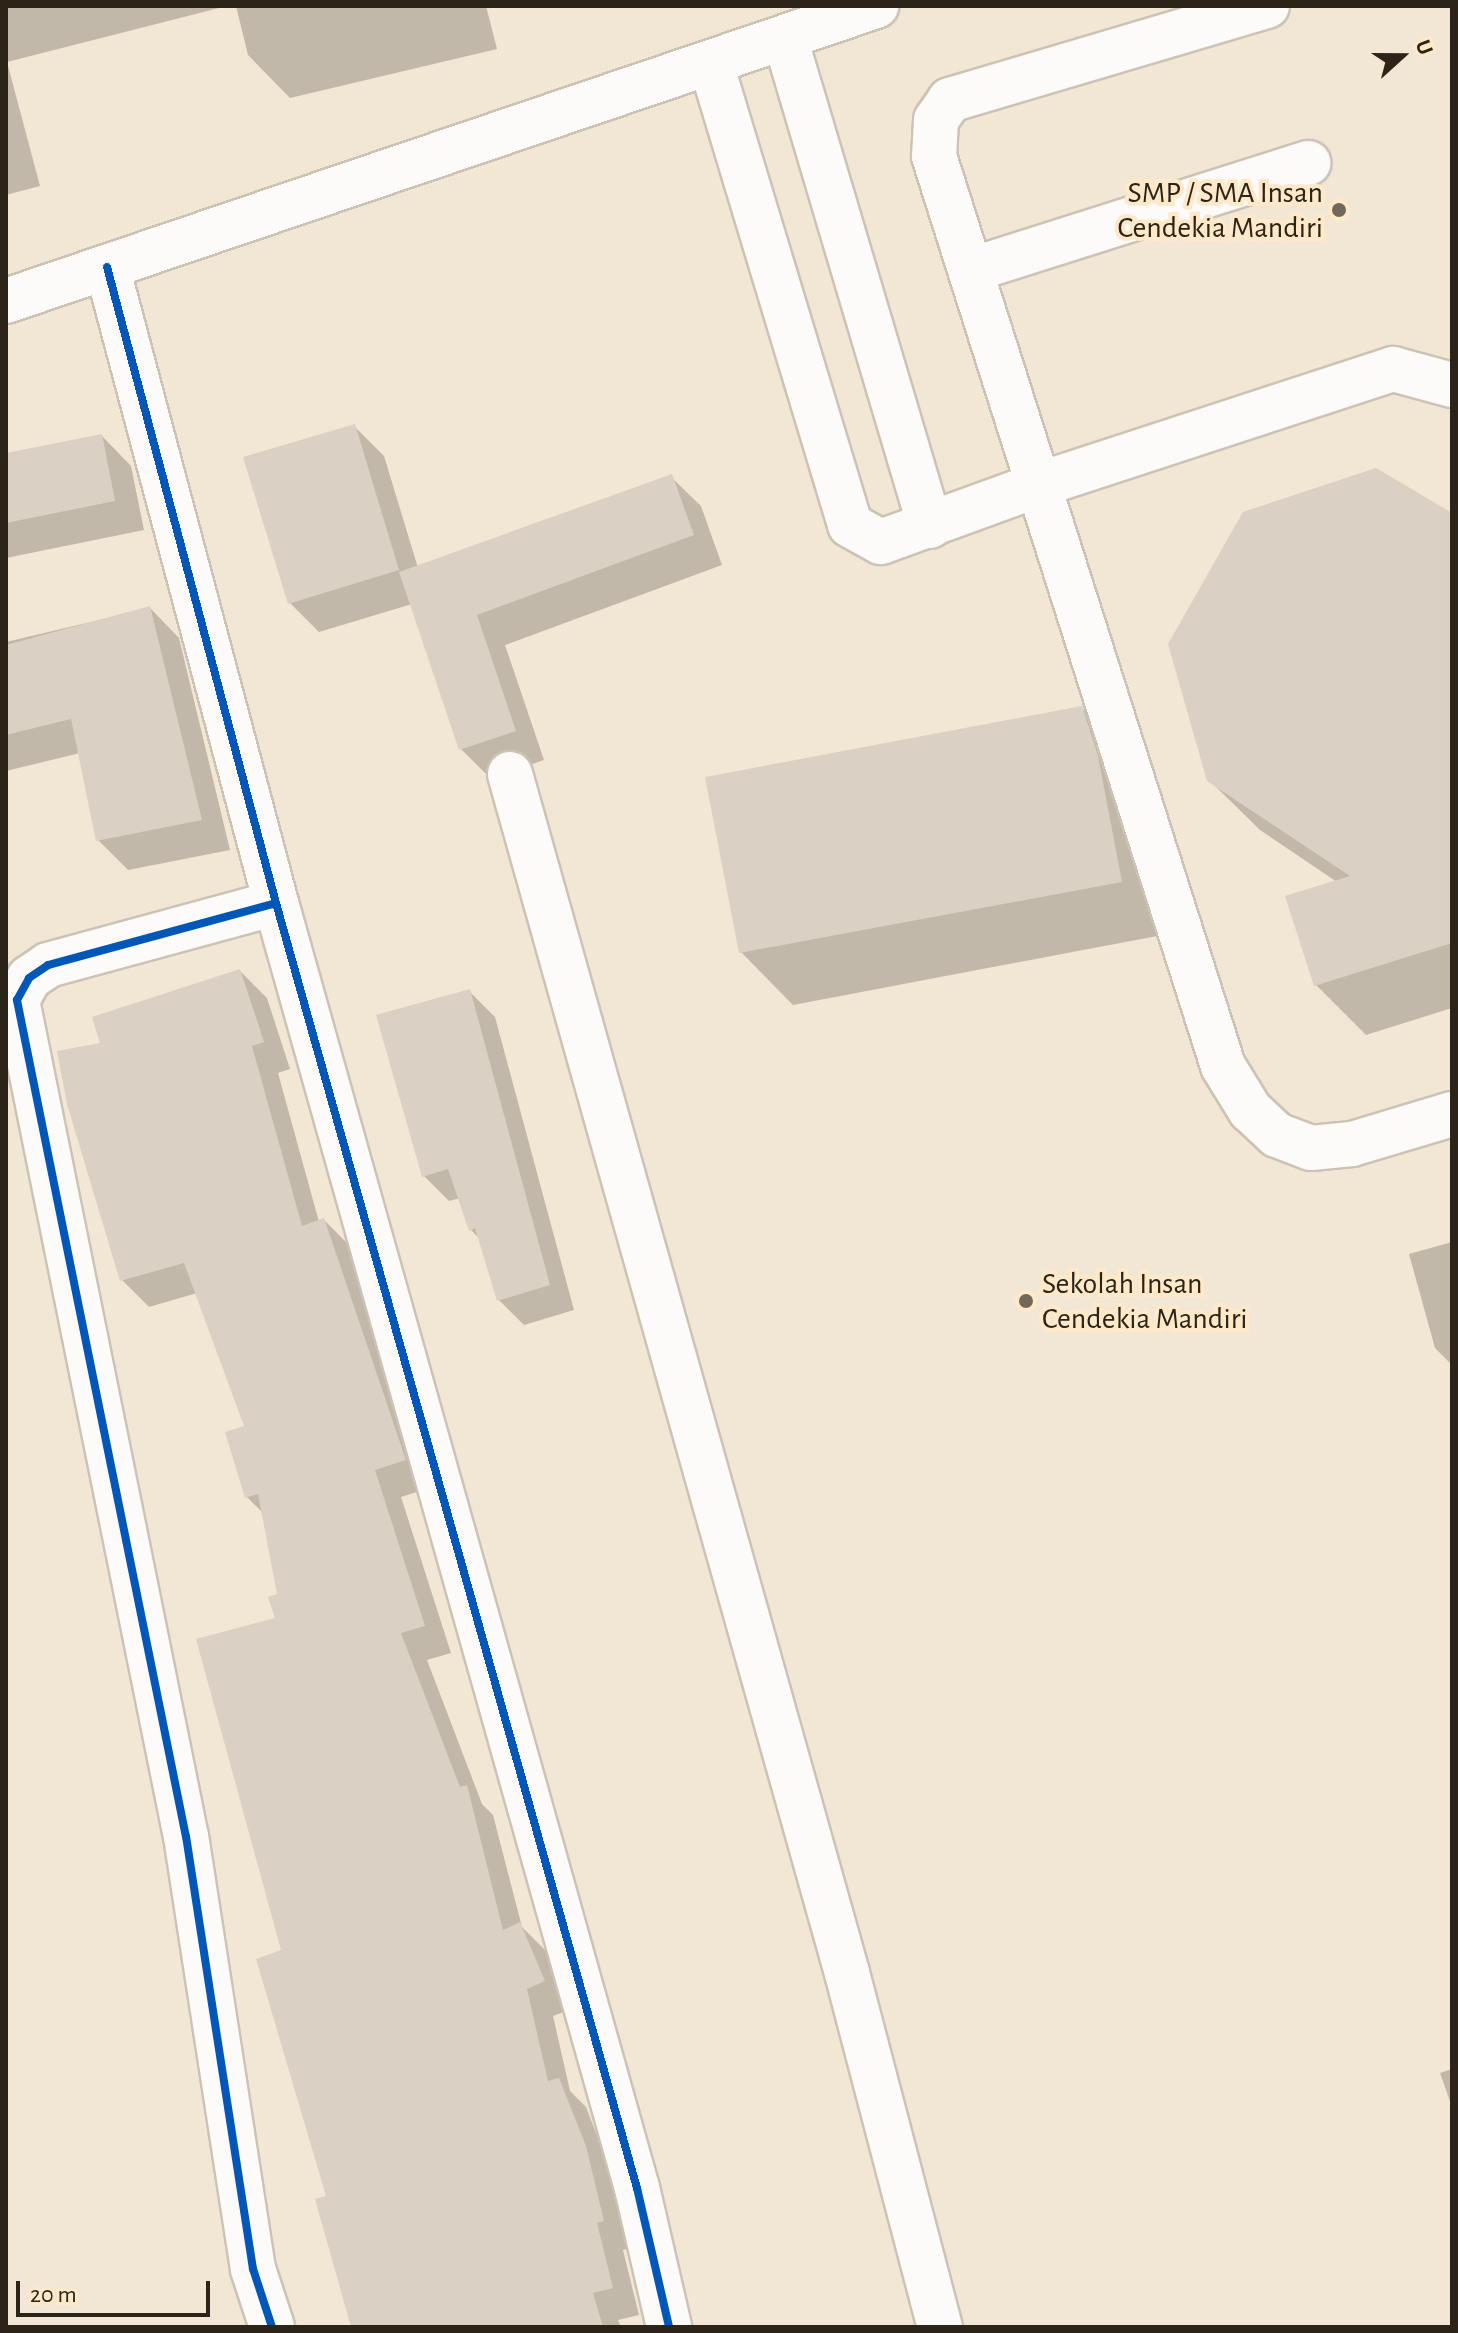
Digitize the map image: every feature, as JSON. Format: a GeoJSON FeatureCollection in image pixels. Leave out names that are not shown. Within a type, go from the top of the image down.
{"type":"FeatureCollection","features":[{"type":"Feature","properties":{"kind":"street"},"geometry":{"type":"LineString","coordinates":[[6,301],[876,6]]}},
{"type":"Feature","properties":{"kind":"street"},"geometry":{"type":"LineString","coordinates":[[1267,6],[950,100],[936,120],[934,156],[1035,486],[1223,1066],[1250,1110],[1277,1135],[1311,1148],[1352,1144],[1452,1114]]}},
{"type":"Feature","properties":{"kind":"street"},"geometry":{"type":"LineString","coordinates":[[785,38],[930,526]]}},
{"type":"Feature","properties":{"kind":"street"},"geometry":{"type":"LineString","coordinates":[[711,64],[850,525],[881,542],[1035,486],[1393,369],[1452,385]]}},
{"type":"Feature","properties":{"kind":"street"},"geometry":{"type":"LineString","coordinates":[[971,270],[1308,163]]}},
{"type":"Feature","properties":{"kind":"street"},"geometry":{"type":"LineString","coordinates":[[107,267],[276,903],[637,2188],[669,2327]]}},
{"type":"Feature","properties":{"kind":"street"},"geometry":{"type":"LineString","coordinates":[[510,774],[847,1973],[940,2327]]}},
{"type":"Feature","properties":{"kind":"street"},"geometry":{"type":"LineString","coordinates":[[272,2327],[253,2269],[186,1837],[17,1000],[29,978],[48,965],[276,903]]}},
{"type":"Feature","properties":{"kind":"building"},"geometry":{"type":"Polygon","coordinates":[[[355,424],[399,570],[288,604],[243,457],[355,424]]]}},
{"type":"Feature","properties":{"kind":"building"},"geometry":{"type":"Polygon","coordinates":[[[102,434],[115,501],[6,523],[6,453],[102,434]]]}},
{"type":"Feature","properties":{"kind":"building"},"geometry":{"type":"Polygon","coordinates":[[[1376,468],[1452,513],[1452,943],[1314,986],[1285,896],[1350,876],[1207,781],[1168,644],[1243,512],[1376,468]]]}},
{"type":"Feature","properties":{"kind":"building"},"geometry":{"type":"Polygon","coordinates":[[[672,474],[694,535],[477,615],[516,731],[459,750],[399,572],[672,474]]]}},
{"type":"Feature","properties":{"kind":"building"},"geometry":{"type":"Polygon","coordinates":[[[150,606],[202,820],[96,841],[71,719],[6,735],[6,645],[150,606]]]}},
{"type":"Feature","properties":{"kind":"building"},"geometry":{"type":"Polygon","coordinates":[[[1082,706],[1098,756],[1122,882],[739,953],[705,777],[1082,706]]]}},
{"type":"Feature","properties":{"kind":"building"},"geometry":{"type":"Polygon","coordinates":[[[240,969],[264,1042],[252,1046],[302,1226],[324,1218],[406,1460],[375,1470],[425,1626],[401,1633],[460,1787],[467,1785],[503,1930],[520,1922],[545,1981],[527,1989],[548,2081],[559,2078],[586,2146],[604,2221],[597,2223],[613,2288],[593,2293],[603,2327],[351,2327],[315,2199],[326,2196],[256,1959],[281,1950],[196,1639],[275,1618],[268,1597],[277,1594],[258,1494],[245,1498],[225,1432],[244,1426],[184,1263],[120,1281],[67,1104],[57,1051],[100,1043],[92,1017],[240,969]]]}},
{"type":"Feature","properties":{"kind":"building"},"geometry":{"type":"Polygon","coordinates":[[[470,989],[550,1285],[497,1301],[475,1228],[469,1231],[448,1169],[422,1177],[376,1015],[470,989]]]}},
{"type":"Feature","properties":{"kind":"cycle path"},"geometry":{"type":"LineString","coordinates":[[107,267],[276,903],[637,2188],[669,2327]]}},
{"type":"Feature","properties":{"kind":"cycle path"},"geometry":{"type":"LineString","coordinates":[[272,2327],[253,2269],[186,1837],[17,1000],[29,978],[48,965],[276,903]]}},
{"type":"Feature","properties":{"kind":"place","name":"SMP / SMA Insan Cendekia Mandiri"},"geometry":{"type":"Point","coordinates":[1339,210]}},
{"type":"Feature","properties":{"kind":"place","name":"Sekolah Insan Cendekia Mandiri"},"geometry":{"type":"Point","coordinates":[1026,1301]}}]}
